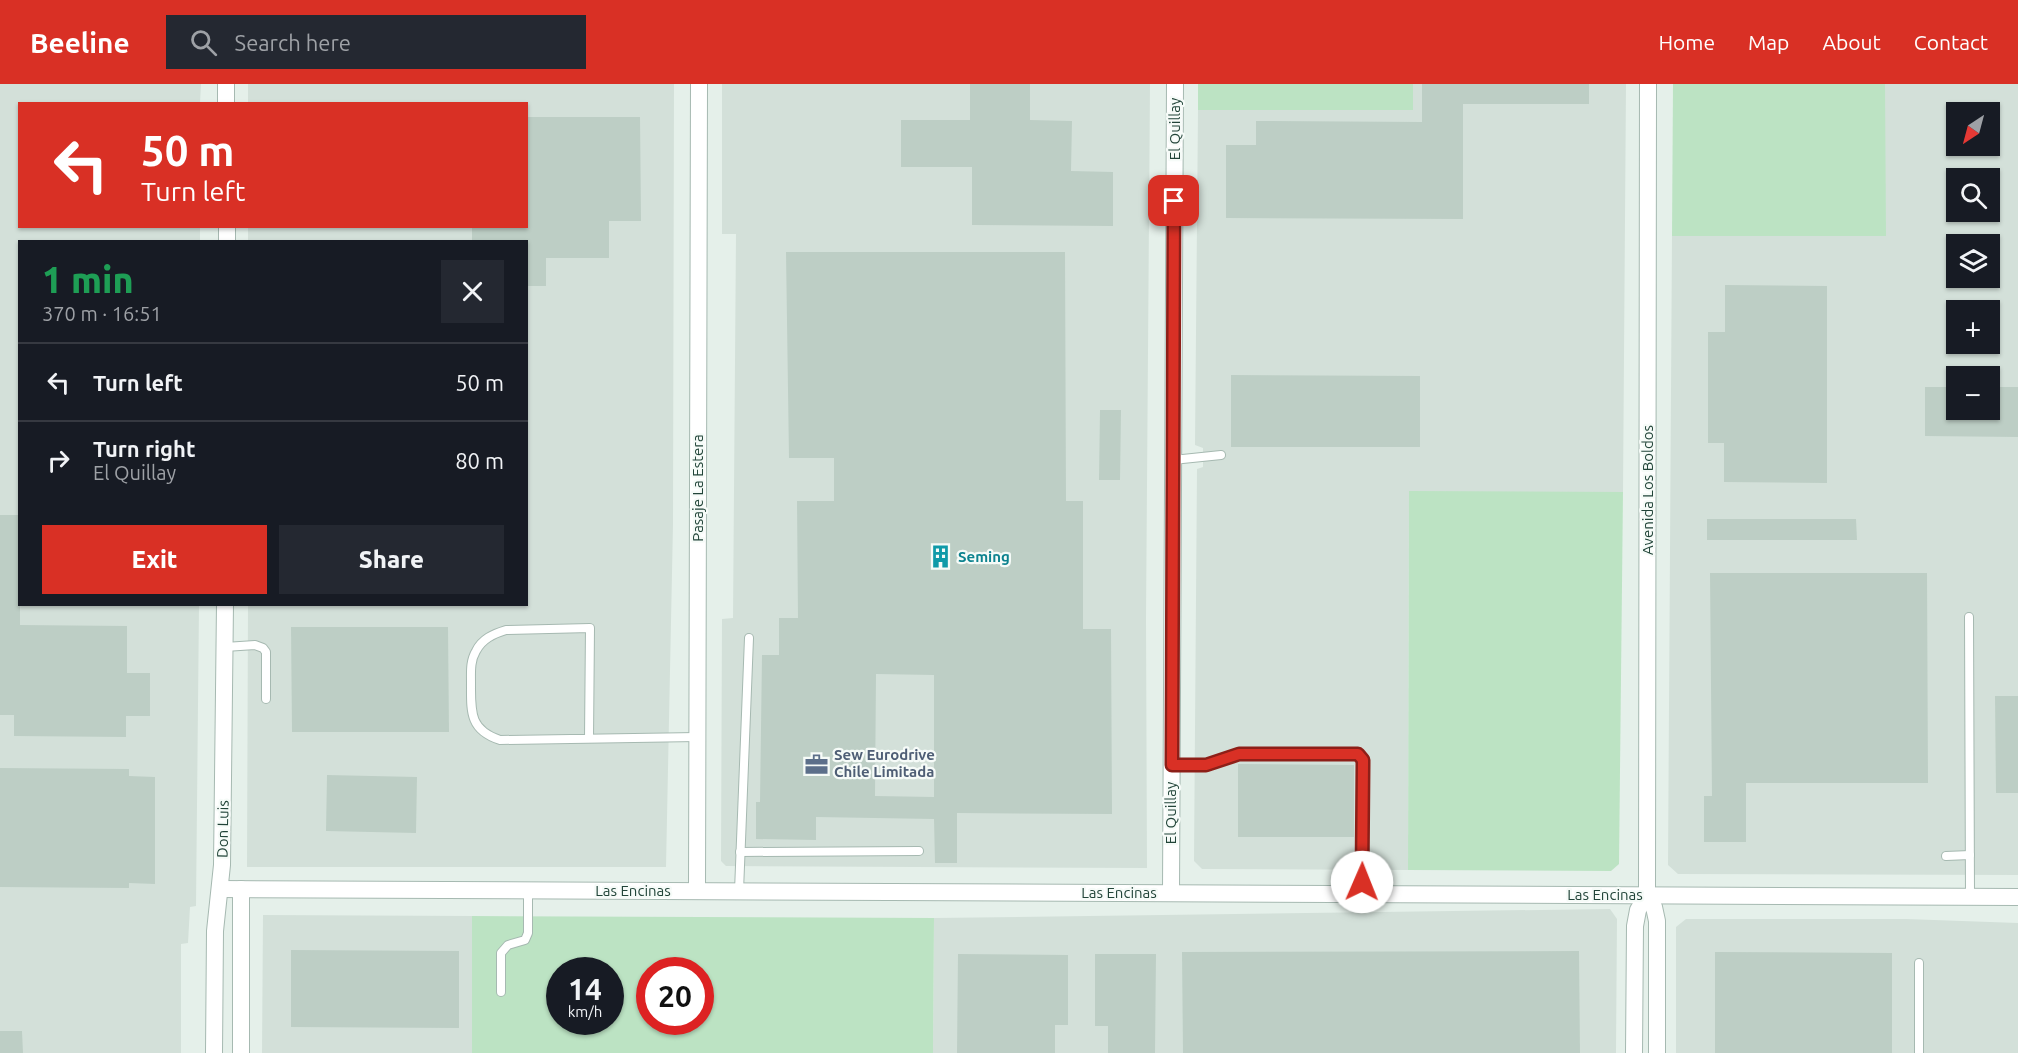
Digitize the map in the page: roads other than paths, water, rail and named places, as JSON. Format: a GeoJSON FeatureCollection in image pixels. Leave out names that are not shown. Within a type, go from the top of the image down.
{"type":"FeatureCollection","features":[{"type":"Feature","properties":{"kind":"street"},"geometry":{"type":"LineString","coordinates":[[226,84],[226,102]]}},
{"type":"Feature","properties":{"kind":"street","name":"Pasaje La Estera"},"geometry":{"type":"LineString","coordinates":[[697,891],[699,84]]}},
{"type":"Feature","properties":{"kind":"street","name":"El Quillay"},"geometry":{"type":"LineString","coordinates":[[1171,893],[1175,84]]}},
{"type":"Feature","properties":{"kind":"street","name":"Avenida Los Boldos"},"geometry":{"type":"LineString","coordinates":[[1648,84],[1647,895],[1654,907],[1657,921],[1657,1053]]}},
{"type":"Feature","properties":{"kind":"street","name":"Don Luis"},"geometry":{"type":"LineString","coordinates":[[214,1053],[216,931],[222,865],[225,606]]}},
{"type":"Feature","properties":{"kind":"street","name":"Las Encinas"},"geometry":{"type":"LineString","coordinates":[[220,889],[2018,897]]}},
{"type":"Feature","properties":{"kind":"street"},"geometry":{"type":"LineString","coordinates":[[241,1053],[242,890]]}},
{"type":"Feature","properties":{"kind":"street","name":"Avenida Los Boldos"},"geometry":{"type":"LineString","coordinates":[[1634,1053],[1635,926],[1638,910],[1647,895]]}},
{"type":"Feature","properties":{"kind":"lane"},"geometry":{"type":"LineString","coordinates":[[1173,460],[1221,455]]}},
{"type":"Feature","properties":{"kind":"lane"},"geometry":{"type":"LineString","coordinates":[[1969,617],[1970,897]]}},
{"type":"Feature","properties":{"kind":"lane"},"geometry":{"type":"LineString","coordinates":[[589,738],[590,628],[506,630],[496,633],[480,645],[471,665],[471,714],[479,728],[500,740],[697,737]]}},
{"type":"Feature","properties":{"kind":"lane"},"geometry":{"type":"LineString","coordinates":[[739,891],[749,638]]}},
{"type":"Feature","properties":{"kind":"lane"},"geometry":{"type":"LineString","coordinates":[[225,647],[255,645],[263,648],[266,652],[266,699]]}},
{"type":"Feature","properties":{"kind":"lane"},"geometry":{"type":"LineString","coordinates":[[1172,765],[1206,765],[1239,754],[1358,754],[1363,760],[1361,894]]}},
{"type":"Feature","properties":{"kind":"lane"},"geometry":{"type":"LineString","coordinates":[[740,852],[919,851]]}},
{"type":"Feature","properties":{"kind":"lane"},"geometry":{"type":"LineString","coordinates":[[1946,856],[1970,855]]}},
{"type":"Feature","properties":{"kind":"lane"},"geometry":{"type":"LineString","coordinates":[[501,992],[501,952],[508,945],[525,940],[528,933],[528,891]]}},
{"type":"Feature","properties":{"kind":"lane"},"geometry":{"type":"LineString","coordinates":[[1919,963],[1919,1053]]}},
{"type":"Feature","properties":{"kind":"place","name":"Seming"},"geometry":{"type":"Point","coordinates":[940,557]}},
{"type":"Feature","properties":{"kind":"place","name":"Sew Eurodrive Chile Limitada"},"geometry":{"type":"Point","coordinates":[816,764]}}]}
